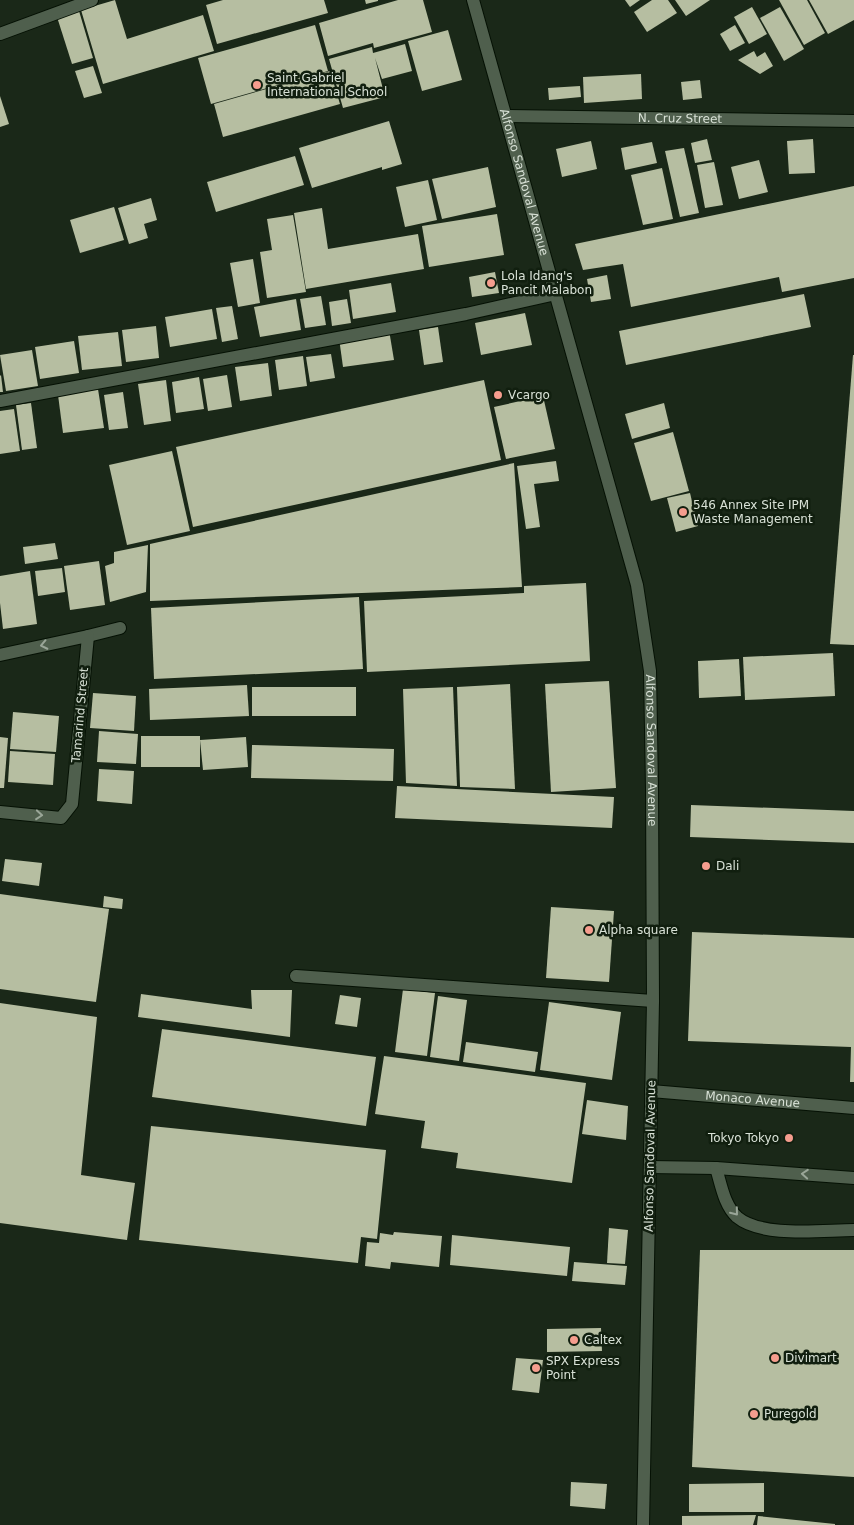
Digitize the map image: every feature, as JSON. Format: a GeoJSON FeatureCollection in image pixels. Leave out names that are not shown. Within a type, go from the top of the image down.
{"type":"FeatureCollection","features":[{"type":"Feature","properties":{"kind":"main road"},"geometry":{"type":"LineString","coordinates":[[0,34],[92,0]]}},
{"type":"Feature","properties":{"kind":"main road","name":"Alfonso Sandoval Avenue"},"geometry":{"type":"LineString","coordinates":[[473,0],[637,585],[650,671],[653,1001],[644,1525]]}},
{"type":"Feature","properties":{"kind":"main road","name":"N. Cruz Street"},"geometry":{"type":"LineString","coordinates":[[506,116],[854,121]]}},
{"type":"Feature","properties":{"kind":"main road"},"geometry":{"type":"LineString","coordinates":[[0,402],[466,314],[556,294]]}},
{"type":"Feature","properties":{"kind":"main road"},"geometry":{"type":"LineString","coordinates":[[0,654],[120,628]]}},
{"type":"Feature","properties":{"kind":"main road","name":"Tamarind Street"},"geometry":{"type":"LineString","coordinates":[[0,812],[60,818],[72,804],[88,636]]}},
{"type":"Feature","properties":{"kind":"main road"},"geometry":{"type":"LineString","coordinates":[[296,976],[653,1001]]}},
{"type":"Feature","properties":{"kind":"main road","name":"Monaco Avenue"},"geometry":{"type":"LineString","coordinates":[[651,1091],[854,1108]]}},
{"type":"Feature","properties":{"kind":"main road"},"geometry":{"type":"LineString","coordinates":[[650,1167],[716,1168],[854,1178]]}},
{"type":"Feature","properties":{"kind":"main road"},"geometry":{"type":"LineString","coordinates":[[716,1168],[725,1198],[736,1216],[750,1225],[769,1230],[854,1230]]}},
{"type":"Feature","properties":{"kind":"building"},"geometry":{"type":"Polygon","coordinates":[[[115,0],[127,39],[203,15],[214,51],[103,84],[81,10],[115,0]]]}},
{"type":"Feature","properties":{"kind":"building"},"geometry":{"type":"Polygon","coordinates":[[[223,0],[324,0],[328,13],[217,44],[206,5],[223,0]]]}},
{"type":"Feature","properties":{"kind":"building"},"geometry":{"type":"Polygon","coordinates":[[[365,0],[378,0],[378,1],[366,4],[365,0]]]}},
{"type":"Feature","properties":{"kind":"building"},"geometry":{"type":"Polygon","coordinates":[[[398,0],[423,0],[432,32],[374,48],[373,43],[328,56],[319,23],[398,0]]]}},
{"type":"Feature","properties":{"kind":"building"},"geometry":{"type":"Polygon","coordinates":[[[625,0],[640,0],[630,7],[625,0]]]}},
{"type":"Feature","properties":{"kind":"building"},"geometry":{"type":"Polygon","coordinates":[[[652,0],[668,0],[677,13],[647,32],[634,12],[652,0]]]}},
{"type":"Feature","properties":{"kind":"building"},"geometry":{"type":"Polygon","coordinates":[[[675,0],[710,0],[686,16],[675,0]]]}},
{"type":"Feature","properties":{"kind":"building"},"geometry":{"type":"Polygon","coordinates":[[[779,0],[807,0],[825,33],[804,45],[779,0]]]}},
{"type":"Feature","properties":{"kind":"building"},"geometry":{"type":"Polygon","coordinates":[[[809,0],[854,0],[854,20],[828,34],[809,0]]]}},
{"type":"Feature","properties":{"kind":"building"},"geometry":{"type":"Polygon","coordinates":[[[752,7],[767,34],[749,44],[734,17],[752,7]]]}},
{"type":"Feature","properties":{"kind":"building"},"geometry":{"type":"Polygon","coordinates":[[[780,7],[804,49],[784,61],[760,18],[780,7]]]}},
{"type":"Feature","properties":{"kind":"building"},"geometry":{"type":"Polygon","coordinates":[[[79,11],[93,58],[72,64],[57,17],[79,11]]]}},
{"type":"Feature","properties":{"kind":"building"},"geometry":{"type":"Polygon","coordinates":[[[315,25],[328,71],[211,104],[198,58],[315,25]]]}},
{"type":"Feature","properties":{"kind":"building"},"geometry":{"type":"Polygon","coordinates":[[[735,25],[745,43],[730,51],[720,34],[735,25]]]}},
{"type":"Feature","properties":{"kind":"building"},"geometry":{"type":"Polygon","coordinates":[[[448,30],[462,80],[422,91],[408,41],[448,30]]]}},
{"type":"Feature","properties":{"kind":"building"},"geometry":{"type":"Polygon","coordinates":[[[405,44],[412,71],[382,79],[375,58],[385,97],[343,108],[329,59],[372,47],[373,53],[405,44]]]}},
{"type":"Feature","properties":{"kind":"building"},"geometry":{"type":"Polygon","coordinates":[[[754,51],[757,57],[765,52],[773,66],[760,74],[738,60],[754,51]]]}},
{"type":"Feature","properties":{"kind":"building"},"geometry":{"type":"Polygon","coordinates":[[[93,66],[102,93],[84,98],[75,71],[93,66]]]}},
{"type":"Feature","properties":{"kind":"building"},"geometry":{"type":"Polygon","coordinates":[[[330,71],[340,104],[223,137],[214,104],[330,71]]]}},
{"type":"Feature","properties":{"kind":"building"},"geometry":{"type":"Polygon","coordinates":[[[641,74],[642,99],[584,103],[583,77],[641,74]]]}},
{"type":"Feature","properties":{"kind":"building"},"geometry":{"type":"Polygon","coordinates":[[[700,80],[702,98],[683,100],[681,82],[700,80]]]}},
{"type":"Feature","properties":{"kind":"building"},"geometry":{"type":"Polygon","coordinates":[[[580,86],[581,97],[549,100],[548,88],[580,86]]]}},
{"type":"Feature","properties":{"kind":"building"},"geometry":{"type":"Polygon","coordinates":[[[0,96],[9,124],[0,127],[0,96]]]}},
{"type":"Feature","properties":{"kind":"building","name":"Saint Gabriel International School"},"geometry":{"type":"Polygon","coordinates":[[[389,121],[402,164],[382,170],[382,167],[312,188],[299,148],[389,121]]]}},
{"type":"Feature","properties":{"kind":"building"},"geometry":{"type":"Polygon","coordinates":[[[707,139],[712,160],[695,163],[691,143],[707,139]]]}},
{"type":"Feature","properties":{"kind":"building"},"geometry":{"type":"Polygon","coordinates":[[[813,139],[815,173],[789,174],[787,141],[813,139]]]}},
{"type":"Feature","properties":{"kind":"building"},"geometry":{"type":"Polygon","coordinates":[[[591,141],[597,169],[562,177],[556,149],[591,141]]]}},
{"type":"Feature","properties":{"kind":"building"},"geometry":{"type":"Polygon","coordinates":[[[652,142],[657,163],[625,170],[621,148],[652,142]]]}},
{"type":"Feature","properties":{"kind":"building"},"geometry":{"type":"Polygon","coordinates":[[[684,148],[699,213],[680,217],[665,151],[684,148]]]}},
{"type":"Feature","properties":{"kind":"building"},"geometry":{"type":"Polygon","coordinates":[[[295,156],[304,185],[216,212],[207,182],[295,156]]]}},
{"type":"Feature","properties":{"kind":"building"},"geometry":{"type":"Polygon","coordinates":[[[759,160],[768,192],[739,199],[731,167],[759,160]]]}},
{"type":"Feature","properties":{"kind":"building"},"geometry":{"type":"Polygon","coordinates":[[[714,162],[723,205],[705,208],[697,165],[714,162]]]}},
{"type":"Feature","properties":{"kind":"building"},"geometry":{"type":"Polygon","coordinates":[[[488,167],[496,207],[442,219],[432,179],[488,167]]]}},
{"type":"Feature","properties":{"kind":"building"},"geometry":{"type":"Polygon","coordinates":[[[662,168],[673,219],[643,225],[631,175],[662,168]]]}},
{"type":"Feature","properties":{"kind":"building"},"geometry":{"type":"Polygon","coordinates":[[[428,180],[437,220],[405,227],[396,187],[428,180]]]}},
{"type":"Feature","properties":{"kind":"building"},"geometry":{"type":"Polygon","coordinates":[[[854,186],[854,278],[782,292],[779,277],[631,307],[623,264],[583,270],[575,244],[854,186]]]}},
{"type":"Feature","properties":{"kind":"building"},"geometry":{"type":"Polygon","coordinates":[[[151,198],[157,220],[144,224],[148,238],[129,244],[118,208],[151,198]]]}},
{"type":"Feature","properties":{"kind":"building"},"geometry":{"type":"Polygon","coordinates":[[[114,207],[124,240],[80,253],[70,220],[114,207]]]}},
{"type":"Feature","properties":{"kind":"building"},"geometry":{"type":"Polygon","coordinates":[[[322,208],[328,249],[418,234],[424,269],[306,289],[294,213],[322,208]]]}},
{"type":"Feature","properties":{"kind":"building"},"geometry":{"type":"Polygon","coordinates":[[[497,214],[504,255],[429,267],[422,226],[497,214]]]}},
{"type":"Feature","properties":{"kind":"building"},"geometry":{"type":"Polygon","coordinates":[[[293,215],[306,292],[267,298],[260,252],[272,250],[267,219],[293,215]]]}},
{"type":"Feature","properties":{"kind":"building"},"geometry":{"type":"Polygon","coordinates":[[[253,259],[260,303],[238,307],[230,263],[253,259]]]}},
{"type":"Feature","properties":{"kind":"building"},"geometry":{"type":"Polygon","coordinates":[[[495,272],[499,293],[472,297],[469,277],[495,272]]]}},
{"type":"Feature","properties":{"kind":"building"},"geometry":{"type":"Polygon","coordinates":[[[607,275],[611,299],[591,302],[587,279],[607,275]]]}},
{"type":"Feature","properties":{"kind":"building"},"geometry":{"type":"Polygon","coordinates":[[[391,283],[396,312],[353,319],[349,290],[391,283]]]}},
{"type":"Feature","properties":{"kind":"building"},"geometry":{"type":"Polygon","coordinates":[[[804,294],[811,327],[626,365],[619,331],[804,294]]]}},
{"type":"Feature","properties":{"kind":"building"},"geometry":{"type":"Polygon","coordinates":[[[321,296],[326,325],[305,328],[300,299],[321,296]]]}},
{"type":"Feature","properties":{"kind":"building"},"geometry":{"type":"Polygon","coordinates":[[[296,299],[301,330],[260,337],[254,307],[296,299]]]}},
{"type":"Feature","properties":{"kind":"building"},"geometry":{"type":"Polygon","coordinates":[[[347,299],[351,323],[332,326],[329,302],[347,299]]]}},
{"type":"Feature","properties":{"kind":"building"},"geometry":{"type":"Polygon","coordinates":[[[232,306],[238,339],[222,342],[216,308],[232,306]]]}},
{"type":"Feature","properties":{"kind":"building"},"geometry":{"type":"Polygon","coordinates":[[[212,309],[217,339],[170,347],[165,317],[212,309]]]}},
{"type":"Feature","properties":{"kind":"building"},"geometry":{"type":"Polygon","coordinates":[[[525,313],[532,345],[481,355],[475,323],[525,313]]]}},
{"type":"Feature","properties":{"kind":"building"},"geometry":{"type":"Polygon","coordinates":[[[156,326],[159,358],[126,362],[122,330],[156,326]]]}},
{"type":"Feature","properties":{"kind":"building"},"geometry":{"type":"Polygon","coordinates":[[[438,327],[443,362],[424,365],[419,330],[438,327]]]}},
{"type":"Feature","properties":{"kind":"building"},"geometry":{"type":"Polygon","coordinates":[[[389,330],[394,360],[343,367],[339,338],[389,330]]]}},
{"type":"Feature","properties":{"kind":"building"},"geometry":{"type":"Polygon","coordinates":[[[118,332],[122,366],[82,370],[78,336],[118,332]]]}},
{"type":"Feature","properties":{"kind":"building"},"geometry":{"type":"Polygon","coordinates":[[[74,341],[79,373],[40,379],[35,347],[74,341]]]}},
{"type":"Feature","properties":{"kind":"building"},"geometry":{"type":"Polygon","coordinates":[[[32,350],[38,386],[6,391],[0,355],[32,350]]]}},
{"type":"Feature","properties":{"kind":"building"},"geometry":{"type":"Polygon","coordinates":[[[331,354],[335,378],[310,382],[306,357],[331,354]]]}},
{"type":"Feature","properties":{"kind":"building"},"geometry":{"type":"Polygon","coordinates":[[[854,355],[854,645],[830,644],[854,355]]]}},
{"type":"Feature","properties":{"kind":"building"},"geometry":{"type":"Polygon","coordinates":[[[303,356],[307,386],[279,390],[275,360],[303,356]]]}},
{"type":"Feature","properties":{"kind":"building"},"geometry":{"type":"Polygon","coordinates":[[[268,363],[272,396],[240,401],[235,367],[268,363]]]}},
{"type":"Feature","properties":{"kind":"building"},"geometry":{"type":"Polygon","coordinates":[[[1,375],[3,392],[0,392],[1,375]]]}},
{"type":"Feature","properties":{"kind":"building"},"geometry":{"type":"Polygon","coordinates":[[[227,375],[232,407],[208,411],[203,379],[227,375]]]}},
{"type":"Feature","properties":{"kind":"building"},"geometry":{"type":"Polygon","coordinates":[[[199,377],[204,409],[176,413],[172,382],[199,377]]]}},
{"type":"Feature","properties":{"kind":"building"},"geometry":{"type":"Polygon","coordinates":[[[166,380],[171,421],[144,425],[138,384],[166,380]]]}},
{"type":"Feature","properties":{"kind":"building"},"geometry":{"type":"Polygon","coordinates":[[[484,380],[501,460],[193,527],[176,447],[484,380]]]}},
{"type":"Feature","properties":{"kind":"building"},"geometry":{"type":"Polygon","coordinates":[[[98,389],[104,428],[63,433],[58,395],[98,389]]]}},
{"type":"Feature","properties":{"kind":"building"},"geometry":{"type":"Polygon","coordinates":[[[123,392],[128,428],[109,430],[104,395],[123,392]]]}},
{"type":"Feature","properties":{"kind":"building"},"geometry":{"type":"Polygon","coordinates":[[[543,396],[555,449],[506,459],[494,407],[543,396]]]}},
{"type":"Feature","properties":{"kind":"building"},"geometry":{"type":"Polygon","coordinates":[[[31,403],[37,448],[22,450],[16,405],[31,403]]]}},
{"type":"Feature","properties":{"kind":"building"},"geometry":{"type":"Polygon","coordinates":[[[664,403],[670,428],[632,439],[625,414],[664,403]]]}},
{"type":"Feature","properties":{"kind":"building"},"geometry":{"type":"Polygon","coordinates":[[[14,409],[20,451],[0,454],[0,411],[14,409]]]}},
{"type":"Feature","properties":{"kind":"building"},"geometry":{"type":"Polygon","coordinates":[[[673,432],[689,491],[651,501],[634,443],[673,432]]]}},
{"type":"Feature","properties":{"kind":"building"},"geometry":{"type":"Polygon","coordinates":[[[172,451],[190,531],[127,545],[109,465],[172,451]]]}},
{"type":"Feature","properties":{"kind":"building"},"geometry":{"type":"Polygon","coordinates":[[[556,461],[559,481],[534,484],[540,527],[526,529],[517,466],[556,461]]]}},
{"type":"Feature","properties":{"kind":"building"},"geometry":{"type":"Polygon","coordinates":[[[514,463],[522,587],[150,601],[150,544],[514,463]]]}},
{"type":"Feature","properties":{"kind":"building","name":"546 Annex Site IPM Waste Management"},"geometry":{"type":"Polygon","coordinates":[[[690,493],[698,526],[676,532],[667,498],[690,493]]]}},
{"type":"Feature","properties":{"kind":"building"},"geometry":{"type":"Polygon","coordinates":[[[55,543],[58,559],[25,564],[23,547],[55,543]]]}},
{"type":"Feature","properties":{"kind":"building"},"geometry":{"type":"Polygon","coordinates":[[[148,545],[146,592],[110,602],[105,566],[114,563],[114,552],[148,545]]]}},
{"type":"Feature","properties":{"kind":"building"},"geometry":{"type":"Polygon","coordinates":[[[99,561],[105,605],[70,610],[64,566],[99,561]]]}},
{"type":"Feature","properties":{"kind":"building"},"geometry":{"type":"Polygon","coordinates":[[[62,568],[65,592],[38,596],[35,571],[62,568]]]}},
{"type":"Feature","properties":{"kind":"building"},"geometry":{"type":"Polygon","coordinates":[[[30,571],[37,624],[3,629],[0,603],[0,576],[30,571]]]}},
{"type":"Feature","properties":{"kind":"building"},"geometry":{"type":"Polygon","coordinates":[[[586,583],[590,661],[367,672],[364,601],[524,593],[524,586],[586,583]]]}},
{"type":"Feature","properties":{"kind":"building"},"geometry":{"type":"Polygon","coordinates":[[[359,597],[363,669],[154,679],[151,608],[359,597]]]}},
{"type":"Feature","properties":{"kind":"building"},"geometry":{"type":"Polygon","coordinates":[[[833,653],[835,696],[745,700],[743,657],[833,653]]]}},
{"type":"Feature","properties":{"kind":"building"},"geometry":{"type":"Polygon","coordinates":[[[739,659],[741,696],[699,698],[698,661],[739,659]]]}},
{"type":"Feature","properties":{"kind":"building"},"geometry":{"type":"Polygon","coordinates":[[[609,681],[616,788],[551,792],[545,684],[609,681]]]}},
{"type":"Feature","properties":{"kind":"building"},"geometry":{"type":"Polygon","coordinates":[[[510,684],[515,789],[460,787],[457,687],[510,684]]]}},
{"type":"Feature","properties":{"kind":"building"},"geometry":{"type":"Polygon","coordinates":[[[247,685],[249,716],[150,720],[149,689],[247,685]]]}},
{"type":"Feature","properties":{"kind":"building"},"geometry":{"type":"Polygon","coordinates":[[[252,687],[356,687],[356,716],[252,716],[252,687]]]}},
{"type":"Feature","properties":{"kind":"building"},"geometry":{"type":"Polygon","coordinates":[[[453,687],[457,786],[406,783],[403,689],[453,687]]]}},
{"type":"Feature","properties":{"kind":"building"},"geometry":{"type":"Polygon","coordinates":[[[93,693],[136,696],[134,731],[90,728],[93,693]]]}},
{"type":"Feature","properties":{"kind":"building"},"geometry":{"type":"Polygon","coordinates":[[[13,712],[59,716],[56,752],[10,749],[13,712]]]}},
{"type":"Feature","properties":{"kind":"building"},"geometry":{"type":"Polygon","coordinates":[[[99,731],[138,734],[136,764],[97,762],[99,731]]]}},
{"type":"Feature","properties":{"kind":"building"},"geometry":{"type":"Polygon","coordinates":[[[141,736],[200,736],[200,767],[141,767],[141,736]]]}},
{"type":"Feature","properties":{"kind":"building"},"geometry":{"type":"Polygon","coordinates":[[[0,737],[8,738],[4,788],[0,788],[0,737]]]}},
{"type":"Feature","properties":{"kind":"building"},"geometry":{"type":"Polygon","coordinates":[[[246,737],[248,767],[203,770],[200,740],[246,737]]]}},
{"type":"Feature","properties":{"kind":"building"},"geometry":{"type":"Polygon","coordinates":[[[252,745],[394,749],[393,781],[251,778],[252,745]]]}},
{"type":"Feature","properties":{"kind":"building"},"geometry":{"type":"Polygon","coordinates":[[[10,751],[55,754],[53,785],[8,782],[10,751]]]}},
{"type":"Feature","properties":{"kind":"building"},"geometry":{"type":"Polygon","coordinates":[[[99,769],[134,771],[132,804],[97,801],[99,769]]]}},
{"type":"Feature","properties":{"kind":"building"},"geometry":{"type":"Polygon","coordinates":[[[397,786],[614,797],[612,828],[395,818],[397,786]]]}},
{"type":"Feature","properties":{"kind":"building"},"geometry":{"type":"Polygon","coordinates":[[[691,805],[854,811],[854,843],[690,837],[691,805]]]}},
{"type":"Feature","properties":{"kind":"building"},"geometry":{"type":"Polygon","coordinates":[[[5,859],[42,863],[39,886],[2,881],[5,859]]]}},
{"type":"Feature","properties":{"kind":"building"},"geometry":{"type":"Polygon","coordinates":[[[0,894],[109,909],[96,1002],[0,989],[0,894]]]}},
{"type":"Feature","properties":{"kind":"building"},"geometry":{"type":"Polygon","coordinates":[[[104,896],[123,899],[122,909],[103,907],[104,896]]]}},
{"type":"Feature","properties":{"kind":"building"},"geometry":{"type":"Polygon","coordinates":[[[551,907],[614,911],[609,982],[546,978],[551,907]]]}},
{"type":"Feature","properties":{"kind":"building"},"geometry":{"type":"Polygon","coordinates":[[[692,932],[854,938],[854,1082],[850,1082],[851,1047],[688,1041],[692,932]]]}},
{"type":"Feature","properties":{"kind":"building"},"geometry":{"type":"Polygon","coordinates":[[[403,989],[435,993],[427,1056],[395,1052],[403,989]]]}},
{"type":"Feature","properties":{"kind":"building"},"geometry":{"type":"Polygon","coordinates":[[[251,990],[292,990],[290,1037],[138,1017],[141,994],[252,1009],[251,990]]]}},
{"type":"Feature","properties":{"kind":"building"},"geometry":{"type":"Polygon","coordinates":[[[340,995],[361,998],[357,1027],[335,1024],[340,995]]]}},
{"type":"Feature","properties":{"kind":"building"},"geometry":{"type":"Polygon","coordinates":[[[438,996],[467,1000],[459,1061],[430,1057],[438,996]]]}},
{"type":"Feature","properties":{"kind":"building"},"geometry":{"type":"Polygon","coordinates":[[[549,1002],[621,1012],[612,1080],[540,1070],[549,1002]]]}},
{"type":"Feature","properties":{"kind":"building"},"geometry":{"type":"Polygon","coordinates":[[[0,1003],[97,1017],[81,1175],[135,1183],[127,1240],[0,1223],[0,1003]]]}},
{"type":"Feature","properties":{"kind":"building"},"geometry":{"type":"Polygon","coordinates":[[[162,1029],[376,1057],[366,1126],[152,1097],[162,1029]]]}},
{"type":"Feature","properties":{"kind":"building"},"geometry":{"type":"Polygon","coordinates":[[[466,1042],[538,1052],[535,1072],[463,1062],[466,1042]]]}},
{"type":"Feature","properties":{"kind":"building"},"geometry":{"type":"Polygon","coordinates":[[[384,1056],[586,1083],[572,1183],[456,1168],[458,1153],[421,1148],[425,1121],[375,1114],[384,1056]]]}},
{"type":"Feature","properties":{"kind":"building"},"geometry":{"type":"Polygon","coordinates":[[[587,1100],[628,1106],[626,1140],[582,1134],[587,1100]]]}},
{"type":"Feature","properties":{"kind":"building"},"geometry":{"type":"Polygon","coordinates":[[[151,1126],[386,1150],[377,1239],[361,1237],[358,1263],[139,1240],[151,1126]]]}},
{"type":"Feature","properties":{"kind":"building"},"geometry":{"type":"Polygon","coordinates":[[[609,1228],[628,1230],[625,1264],[607,1263],[609,1228]]]}},
{"type":"Feature","properties":{"kind":"building"},"geometry":{"type":"Polygon","coordinates":[[[394,1232],[442,1236],[439,1267],[391,1262],[390,1269],[365,1266],[367,1242],[379,1243],[380,1233],[393,1235],[394,1232]]]}},
{"type":"Feature","properties":{"kind":"building"},"geometry":{"type":"Polygon","coordinates":[[[452,1235],[570,1247],[567,1276],[450,1265],[452,1235]]]}},
{"type":"Feature","properties":{"kind":"building","name":"Divimart"},"geometry":{"type":"Polygon","coordinates":[[[700,1250],[854,1250],[854,1477],[692,1467],[700,1250]]]}},
{"type":"Feature","properties":{"kind":"building"},"geometry":{"type":"Polygon","coordinates":[[[574,1262],[627,1266],[625,1285],[572,1281],[574,1262]]]}},
{"type":"Feature","properties":{"kind":"building","name":"Caltex"},"geometry":{"type":"Polygon","coordinates":[[[601,1328],[602,1351],[547,1352],[547,1329],[601,1328]]]}},
{"type":"Feature","properties":{"kind":"building"},"geometry":{"type":"Polygon","coordinates":[[[516,1358],[543,1360],[539,1393],[512,1390],[516,1358]]]}},
{"type":"Feature","properties":{"kind":"building"},"geometry":{"type":"Polygon","coordinates":[[[571,1482],[607,1484],[605,1509],[570,1506],[571,1482]]]}},
{"type":"Feature","properties":{"kind":"building"},"geometry":{"type":"Polygon","coordinates":[[[764,1483],[764,1512],[689,1512],[689,1484],[764,1483]]]}},
{"type":"Feature","properties":{"kind":"building"},"geometry":{"type":"Polygon","coordinates":[[[756,1515],[753,1525],[682,1525],[682,1516],[756,1515]]]}},
{"type":"Feature","properties":{"kind":"building"},"geometry":{"type":"Polygon","coordinates":[[[758,1516],[835,1524],[835,1525],[757,1525],[758,1516]]]}},
{"type":"Feature","properties":{"kind":"place","name":"Saint Gabriel International School"},"geometry":{"type":"Point","coordinates":[257,85]}},
{"type":"Feature","properties":{"kind":"place","name":"Lola Idang's Pancit Malabon"},"geometry":{"type":"Point","coordinates":[491,283]}},
{"type":"Feature","properties":{"kind":"place","name":"Vcargo"},"geometry":{"type":"Point","coordinates":[498,395]}},
{"type":"Feature","properties":{"kind":"place","name":"546 Annex Site IPM Waste Management"},"geometry":{"type":"Point","coordinates":[683,512]}},
{"type":"Feature","properties":{"kind":"place","name":"Dali"},"geometry":{"type":"Point","coordinates":[706,866]}},
{"type":"Feature","properties":{"kind":"place","name":"Alpha square"},"geometry":{"type":"Point","coordinates":[589,930]}},
{"type":"Feature","properties":{"kind":"place","name":"Tokyo Tokyo"},"geometry":{"type":"Point","coordinates":[789,1138]}},
{"type":"Feature","properties":{"kind":"place","name":"Caltex"},"geometry":{"type":"Point","coordinates":[574,1340]}},
{"type":"Feature","properties":{"kind":"place","name":"Divimart"},"geometry":{"type":"Point","coordinates":[775,1358]}},
{"type":"Feature","properties":{"kind":"place","name":"SPX Express Point"},"geometry":{"type":"Point","coordinates":[536,1368]}},
{"type":"Feature","properties":{"kind":"place","name":"Puregold"},"geometry":{"type":"Point","coordinates":[754,1414]}}]}
